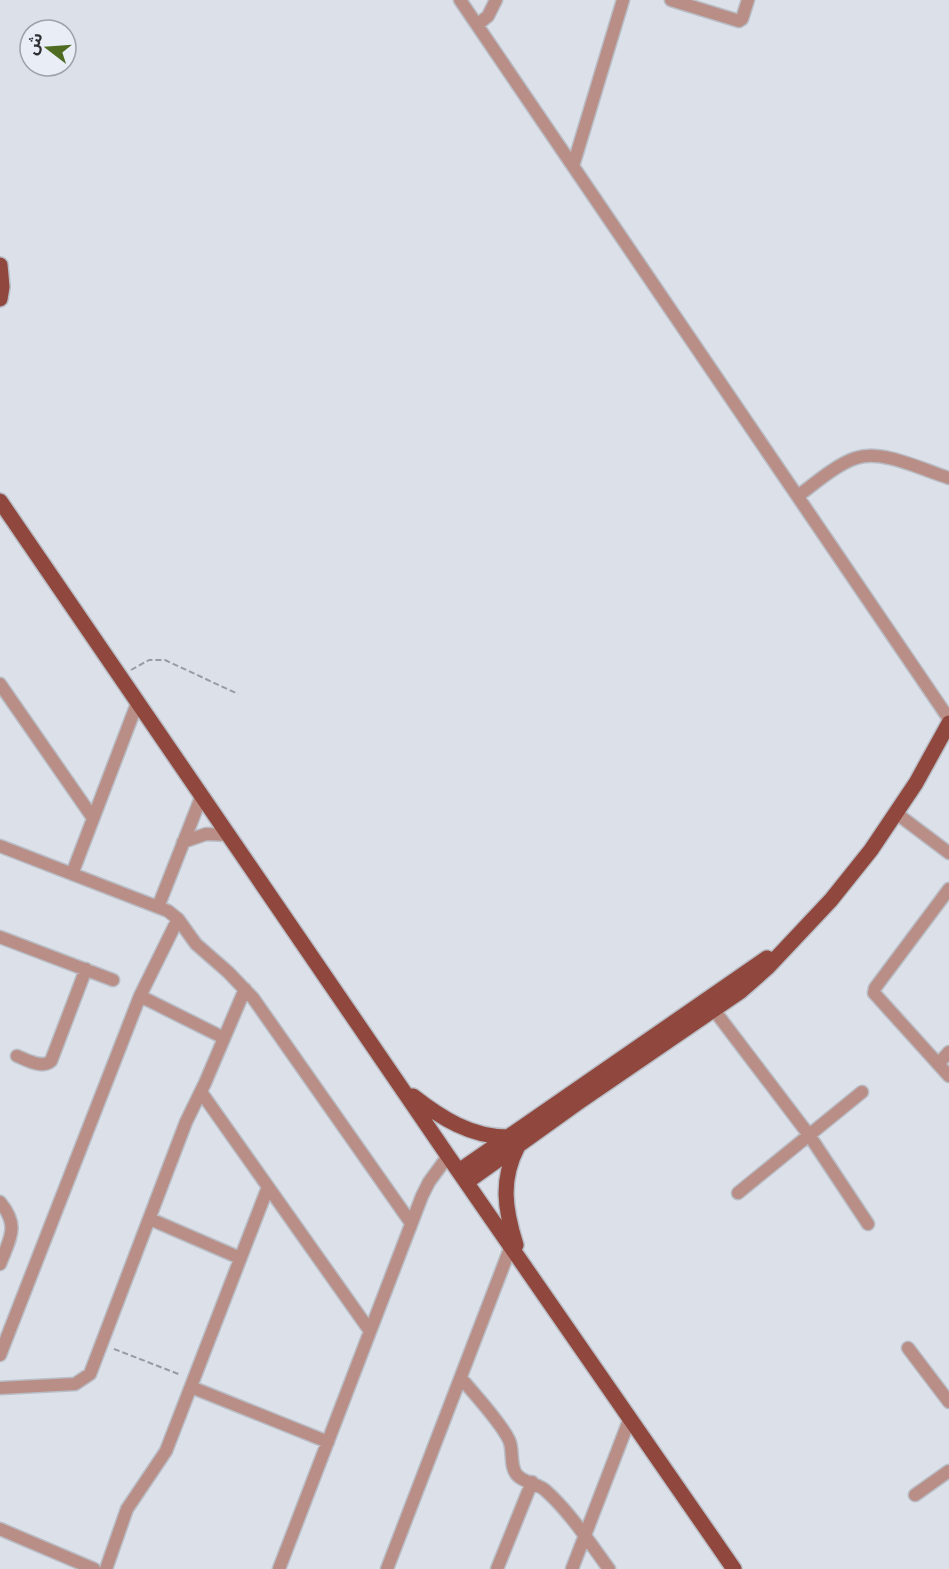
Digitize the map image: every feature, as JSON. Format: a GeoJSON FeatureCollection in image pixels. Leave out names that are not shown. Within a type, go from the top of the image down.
{"type":"FeatureCollection","features":[{"type":"Feature","properties":{"kind":"main road"},"geometry":{"type":"LineString","coordinates":[[0,265],[2,287],[0,299]]}},
{"type":"Feature","properties":{"kind":"main road"},"geometry":{"type":"LineString","coordinates":[[0,501],[734,1569]]}},
{"type":"Feature","properties":{"kind":"main road"},"geometry":{"type":"LineString","coordinates":[[403,1088],[452,1122],[484,1135],[513,1142],[714,1010],[755,980],[851,876],[896,813],[934,752],[949,721]]}},
{"type":"Feature","properties":{"kind":"main road"},"geometry":{"type":"LineString","coordinates":[[463,1177],[790,943]]}},
{"type":"Feature","properties":{"kind":"main road"},"geometry":{"type":"LineString","coordinates":[[513,1142],[505,1199],[508,1221],[522,1262]]}},
{"type":"Feature","properties":{"kind":"street"},"geometry":{"type":"LineString","coordinates":[[460,0],[949,721]]}},
{"type":"Feature","properties":{"kind":"street"},"geometry":{"type":"LineString","coordinates":[[477,25],[488,16],[496,0]]}},
{"type":"Feature","properties":{"kind":"street"},"geometry":{"type":"LineString","coordinates":[[573,166],[623,0]]}},
{"type":"Feature","properties":{"kind":"street"},"geometry":{"type":"LineString","coordinates":[[671,0],[740,21],[748,0]]}},
{"type":"Feature","properties":{"kind":"street"},"geometry":{"type":"LineString","coordinates":[[798,496],[847,462],[864,456],[882,456],[949,478]]}},
{"type":"Feature","properties":{"kind":"street"},"geometry":{"type":"LineString","coordinates":[[0,684],[93,818]]}},
{"type":"Feature","properties":{"kind":"street"},"geometry":{"type":"LineString","coordinates":[[72,874],[138,701]]}},
{"type":"Feature","properties":{"kind":"street"},"geometry":{"type":"LineString","coordinates":[[159,907],[202,795]]}},
{"type":"Feature","properties":{"kind":"street"},"geometry":{"type":"LineString","coordinates":[[896,813],[949,853]]}},
{"type":"Feature","properties":{"kind":"street"},"geometry":{"type":"LineString","coordinates":[[183,842],[206,834],[230,835]]}},
{"type":"Feature","properties":{"kind":"street"},"geometry":{"type":"LineString","coordinates":[[0,846],[159,907],[178,919],[196,944],[245,989],[411,1223]]}},
{"type":"Feature","properties":{"kind":"street"},"geometry":{"type":"LineString","coordinates":[[949,889],[874,991],[874,996],[949,1076]]}},
{"type":"Feature","properties":{"kind":"street"},"geometry":{"type":"LineString","coordinates":[[0,1355],[140,996],[178,919]]}},
{"type":"Feature","properties":{"kind":"street"},"geometry":{"type":"LineString","coordinates":[[0,937],[113,980]]}},
{"type":"Feature","properties":{"kind":"street"},"geometry":{"type":"LineString","coordinates":[[17,1056],[42,1065],[47,1065],[51,1061],[86,969]]}},
{"type":"Feature","properties":{"kind":"street"},"geometry":{"type":"LineString","coordinates":[[0,1388],[75,1384],[90,1374],[103,1345],[186,1122],[245,989]]}},
{"type":"Feature","properties":{"kind":"street"},"geometry":{"type":"LineString","coordinates":[[140,996],[224,1038]]}},
{"type":"Feature","properties":{"kind":"street"},"geometry":{"type":"LineString","coordinates":[[714,1010],[809,1135],[868,1224]]}},
{"type":"Feature","properties":{"kind":"street"},"geometry":{"type":"LineString","coordinates":[[938,1064],[949,1052]]}},
{"type":"Feature","properties":{"kind":"street"},"geometry":{"type":"LineString","coordinates":[[201,1092],[370,1331]]}},
{"type":"Feature","properties":{"kind":"street"},"geometry":{"type":"LineString","coordinates":[[738,1192],[862,1092]]}},
{"type":"Feature","properties":{"kind":"street"},"geometry":{"type":"LineString","coordinates":[[279,1569],[411,1223],[429,1182],[448,1156]]}},
{"type":"Feature","properties":{"kind":"street"},"geometry":{"type":"LineString","coordinates":[[106,1569],[127,1509],[166,1451],[268,1187]]}},
{"type":"Feature","properties":{"kind":"street"},"geometry":{"type":"LineString","coordinates":[[0,1202],[11,1216],[13,1232],[0,1264]]}},
{"type":"Feature","properties":{"kind":"street"},"geometry":{"type":"LineString","coordinates":[[150,1219],[240,1258]]}},
{"type":"Feature","properties":{"kind":"street"},"geometry":{"type":"LineString","coordinates":[[387,1569],[511,1246]]}},
{"type":"Feature","properties":{"kind":"street"},"geometry":{"type":"LineString","coordinates":[[908,1348],[949,1402]]}},
{"type":"Feature","properties":{"kind":"street"},"geometry":{"type":"LineString","coordinates":[[461,1377],[507,1436],[512,1449],[514,1471],[519,1478],[544,1489],[585,1536],[609,1569]]}},
{"type":"Feature","properties":{"kind":"street"},"geometry":{"type":"LineString","coordinates":[[192,1383],[328,1442]]}},
{"type":"Feature","properties":{"kind":"street"},"geometry":{"type":"LineString","coordinates":[[572,1569],[630,1418]]}},
{"type":"Feature","properties":{"kind":"street"},"geometry":{"type":"LineString","coordinates":[[915,1495],[949,1471]]}},
{"type":"Feature","properties":{"kind":"street"},"geometry":{"type":"LineString","coordinates":[[497,1569],[531,1482]]}},
{"type":"Feature","properties":{"kind":"street"},"geometry":{"type":"LineString","coordinates":[[0,1529],[94,1569]]}},
{"type":"Feature","properties":{"kind":"path"},"geometry":{"type":"LineString","coordinates":[[120,676],[149,660],[159,659],[237,694]]}},
{"type":"Feature","properties":{"kind":"path"},"geometry":{"type":"LineString","coordinates":[[103,1345],[192,1383]]}}]}
